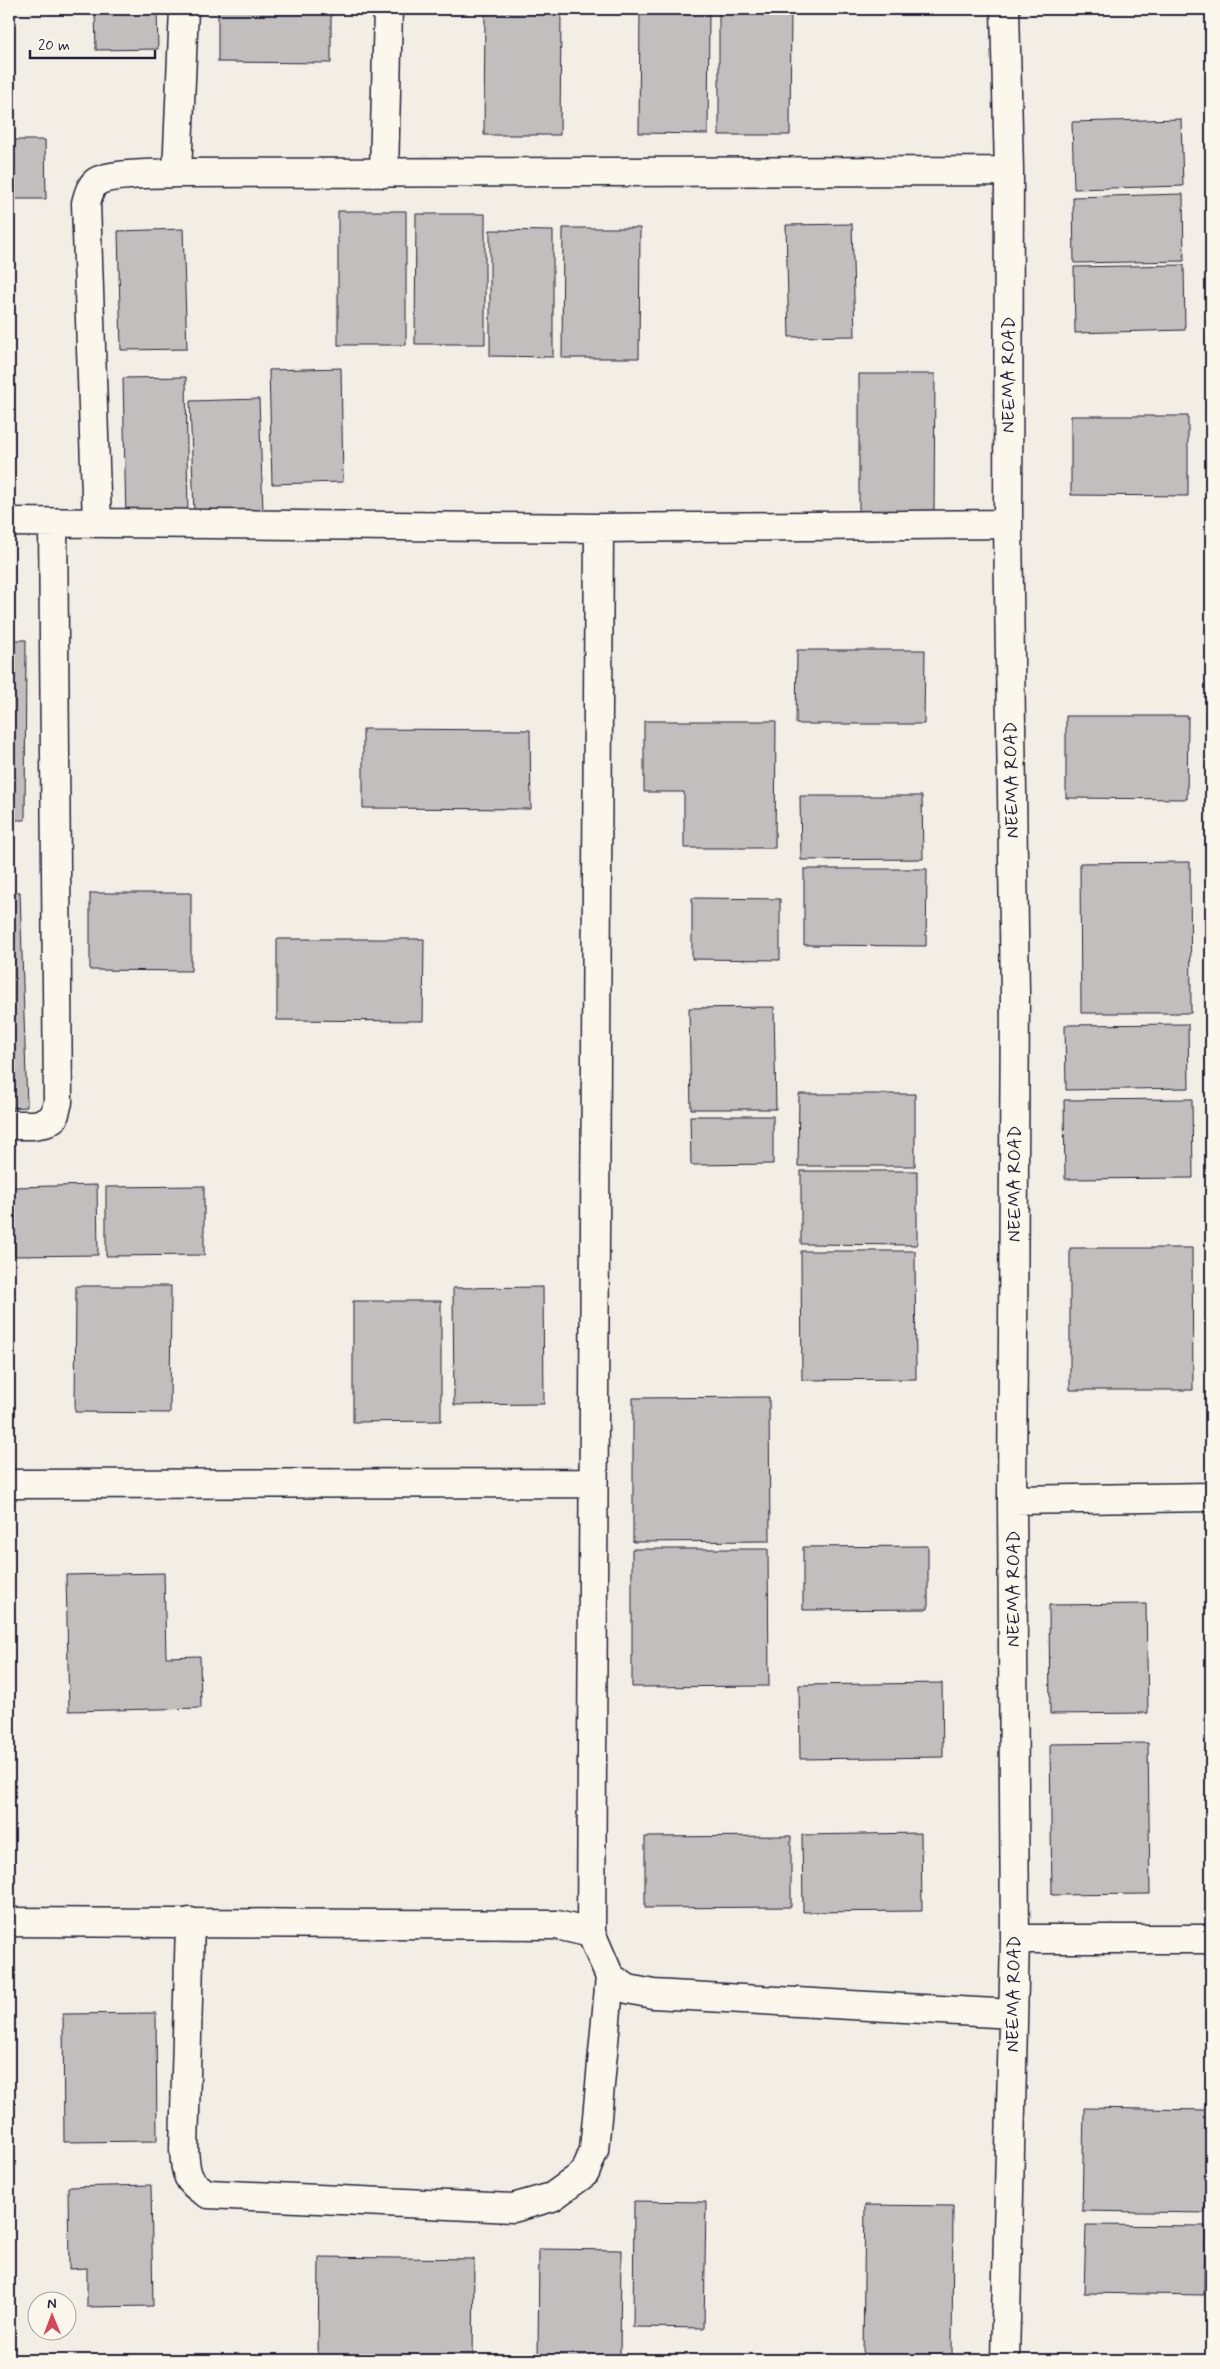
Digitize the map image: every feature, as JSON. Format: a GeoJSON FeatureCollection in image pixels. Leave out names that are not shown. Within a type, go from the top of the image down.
{"type":"FeatureCollection","features":[{"type":"Feature","properties":{"kind":"street"},"geometry":{"type":"LineString","coordinates":[[177,174],[184,9]]}},
{"type":"Feature","properties":{"kind":"street"},"geometry":{"type":"LineString","coordinates":[[384,173],[388,9]]}},
{"type":"Feature","properties":{"kind":"street","name":"NEEMA ROAD"},"geometry":{"type":"LineString","coordinates":[[1005,9],[1009,171],[1008,524],[1015,994],[1012,1500],[1015,1939],[1005,2360]]}},
{"type":"Feature","properties":{"kind":"street"},"geometry":{"type":"LineString","coordinates":[[97,523],[86,203],[88,193],[96,182],[110,177],[177,174],[1009,171]]}},
{"type":"Feature","properties":{"kind":"street"},"geometry":{"type":"LineString","coordinates":[[9,522],[599,528],[1008,524]]}},
{"type":"Feature","properties":{"kind":"street"},"geometry":{"type":"LineString","coordinates":[[9,1125],[45,1123],[54,1117],[58,1102],[53,523]]}},
{"type":"Feature","properties":{"kind":"street"},"geometry":{"type":"LineString","coordinates":[[190,1922],[184,2150],[186,2169],[192,2185],[208,2194],[513,2208],[552,2197],[585,2173],[594,2150],[610,1977],[590,1933],[599,528]]}},
{"type":"Feature","properties":{"kind":"street"},"geometry":{"type":"LineString","coordinates":[[9,1484],[593,1483]]}},
{"type":"Feature","properties":{"kind":"street"},"geometry":{"type":"LineString","coordinates":[[1012,1500],[1211,1497]]}},
{"type":"Feature","properties":{"kind":"street"},"geometry":{"type":"LineString","coordinates":[[9,1922],[557,1925],[590,1933]]}},
{"type":"Feature","properties":{"kind":"street"},"geometry":{"type":"LineString","coordinates":[[1015,1939],[1211,1938]]}},
{"type":"Feature","properties":{"kind":"street"},"geometry":{"type":"LineString","coordinates":[[610,1977],[628,1989],[653,1994],[1014,2014]]}},
{"type":"Feature","properties":{"kind":"building"},"geometry":{"type":"Polygon","coordinates":[[[95,9],[157,9],[158,49],[96,50],[95,9]]]}},
{"type":"Feature","properties":{"kind":"building"},"geometry":{"type":"Polygon","coordinates":[[[218,9],[331,9],[331,63],[218,62],[218,9]]]}},
{"type":"Feature","properties":{"kind":"building"},"geometry":{"type":"Polygon","coordinates":[[[640,9],[709,9],[708,134],[639,133],[640,9]]]}},
{"type":"Feature","properties":{"kind":"building"},"geometry":{"type":"Polygon","coordinates":[[[719,9],[791,9],[790,135],[719,135],[719,9]]]}},
{"type":"Feature","properties":{"kind":"building"},"geometry":{"type":"Polygon","coordinates":[[[485,11],[561,12],[560,135],[484,135],[485,11]]]}},
{"type":"Feature","properties":{"kind":"building"},"geometry":{"type":"Polygon","coordinates":[[[1181,119],[1183,186],[1074,189],[1072,122],[1181,119]]]}},
{"type":"Feature","properties":{"kind":"building"},"geometry":{"type":"Polygon","coordinates":[[[9,140],[45,140],[46,199],[9,199],[9,140]]]}},
{"type":"Feature","properties":{"kind":"building"},"geometry":{"type":"Polygon","coordinates":[[[1183,194],[1184,261],[1074,263],[1073,197],[1183,194]]]}},
{"type":"Feature","properties":{"kind":"building"},"geometry":{"type":"Polygon","coordinates":[[[338,211],[406,211],[406,345],[338,345],[338,211]]]}},
{"type":"Feature","properties":{"kind":"building"},"geometry":{"type":"Polygon","coordinates":[[[416,214],[485,214],[485,344],[415,344],[416,214]]]}},
{"type":"Feature","properties":{"kind":"building"},"geometry":{"type":"Polygon","coordinates":[[[852,224],[855,336],[789,337],[786,225],[852,224]]]}},
{"type":"Feature","properties":{"kind":"building"},"geometry":{"type":"Polygon","coordinates":[[[563,228],[640,228],[639,358],[562,358],[563,228]]]}},
{"type":"Feature","properties":{"kind":"building"},"geometry":{"type":"Polygon","coordinates":[[[183,229],[187,349],[121,350],[118,231],[183,229]]]}},
{"type":"Feature","properties":{"kind":"building"},"geometry":{"type":"Polygon","coordinates":[[[490,230],[553,231],[553,357],[490,356],[490,230]]]}},
{"type":"Feature","properties":{"kind":"building"},"geometry":{"type":"Polygon","coordinates":[[[1184,265],[1185,330],[1075,333],[1074,267],[1184,265]]]}},
{"type":"Feature","properties":{"kind":"building"},"geometry":{"type":"Polygon","coordinates":[[[341,368],[343,482],[272,484],[269,370],[341,368]]]}},
{"type":"Feature","properties":{"kind":"building"},"geometry":{"type":"Polygon","coordinates":[[[859,374],[935,374],[934,514],[859,513],[859,374]]]}},
{"type":"Feature","properties":{"kind":"building"},"geometry":{"type":"Polygon","coordinates":[[[186,377],[188,520],[126,521],[123,378],[186,377]]]}},
{"type":"Feature","properties":{"kind":"building"},"geometry":{"type":"Polygon","coordinates":[[[259,399],[263,511],[194,513],[190,401],[259,399]]]}},
{"type":"Feature","properties":{"kind":"building"},"geometry":{"type":"Polygon","coordinates":[[[1071,416],[1188,416],[1188,496],[1071,495],[1071,416]]]}},
{"type":"Feature","properties":{"kind":"building"},"geometry":{"type":"Polygon","coordinates":[[[9,640],[26,640],[25,820],[9,820],[9,640]]]}},
{"type":"Feature","properties":{"kind":"building"},"geometry":{"type":"Polygon","coordinates":[[[797,650],[925,650],[924,724],[796,724],[797,650]]]}},
{"type":"Feature","properties":{"kind":"building"},"geometry":{"type":"Polygon","coordinates":[[[1066,716],[1188,716],[1187,799],[1066,798],[1066,716]]]}},
{"type":"Feature","properties":{"kind":"building"},"geometry":{"type":"Polygon","coordinates":[[[644,721],[776,721],[775,848],[684,848],[684,792],[644,792],[644,721]]]}},
{"type":"Feature","properties":{"kind":"building"},"geometry":{"type":"Polygon","coordinates":[[[363,729],[530,730],[531,809],[363,808],[363,729]]]}},
{"type":"Feature","properties":{"kind":"building"},"geometry":{"type":"Polygon","coordinates":[[[800,796],[922,796],[923,859],[801,860],[800,796]]]}},
{"type":"Feature","properties":{"kind":"building"},"geometry":{"type":"Polygon","coordinates":[[[1190,862],[1191,1013],[1081,1013],[1080,863],[1190,862]]]}},
{"type":"Feature","properties":{"kind":"building"},"geometry":{"type":"Polygon","coordinates":[[[804,869],[927,869],[926,946],[804,945],[804,869]]]}},
{"type":"Feature","properties":{"kind":"building"},"geometry":{"type":"Polygon","coordinates":[[[9,892],[20,892],[27,1107],[9,1108],[9,892]]]}},
{"type":"Feature","properties":{"kind":"building"},"geometry":{"type":"Polygon","coordinates":[[[90,893],[191,893],[191,971],[90,970],[90,893]]]}},
{"type":"Feature","properties":{"kind":"building"},"geometry":{"type":"Polygon","coordinates":[[[692,898],[780,899],[780,960],[692,959],[692,898]]]}},
{"type":"Feature","properties":{"kind":"building"},"geometry":{"type":"Polygon","coordinates":[[[277,939],[424,939],[423,1021],[277,1020],[277,939]]]}},
{"type":"Feature","properties":{"kind":"building"},"geometry":{"type":"Polygon","coordinates":[[[774,1007],[776,1109],[691,1109],[689,1008],[774,1007]]]}},
{"type":"Feature","properties":{"kind":"building"},"geometry":{"type":"Polygon","coordinates":[[[1188,1024],[1189,1088],[1066,1090],[1065,1025],[1188,1024]]]}},
{"type":"Feature","properties":{"kind":"building"},"geometry":{"type":"Polygon","coordinates":[[[799,1094],[915,1094],[915,1166],[798,1166],[799,1094]]]}},
{"type":"Feature","properties":{"kind":"building"},"geometry":{"type":"Polygon","coordinates":[[[1192,1099],[1193,1178],[1065,1179],[1064,1100],[1192,1099]]]}},
{"type":"Feature","properties":{"kind":"building"},"geometry":{"type":"Polygon","coordinates":[[[690,1116],[773,1116],[773,1164],[691,1165],[690,1116]]]}},
{"type":"Feature","properties":{"kind":"building"},"geometry":{"type":"Polygon","coordinates":[[[801,1171],[917,1171],[917,1245],[801,1244],[801,1171]]]}},
{"type":"Feature","properties":{"kind":"building"},"geometry":{"type":"Polygon","coordinates":[[[97,1185],[98,1255],[15,1256],[13,1187],[97,1185]]]}},
{"type":"Feature","properties":{"kind":"building"},"geometry":{"type":"Polygon","coordinates":[[[204,1186],[204,1255],[106,1256],[106,1187],[204,1186]]]}},
{"type":"Feature","properties":{"kind":"building"},"geometry":{"type":"Polygon","coordinates":[[[9,1196],[10,1256],[9,1256],[9,1196]]]}},
{"type":"Feature","properties":{"kind":"building"},"geometry":{"type":"Polygon","coordinates":[[[1070,1248],[1192,1248],[1193,1390],[1070,1390],[1070,1248]]]}},
{"type":"Feature","properties":{"kind":"building"},"geometry":{"type":"Polygon","coordinates":[[[801,1251],[915,1251],[916,1379],[802,1380],[801,1251]]]}},
{"type":"Feature","properties":{"kind":"building"},"geometry":{"type":"Polygon","coordinates":[[[76,1286],[171,1286],[170,1413],[75,1412],[76,1286]]]}},
{"type":"Feature","properties":{"kind":"building"},"geometry":{"type":"Polygon","coordinates":[[[543,1287],[544,1404],[454,1405],[453,1288],[543,1287]]]}},
{"type":"Feature","properties":{"kind":"building"},"geometry":{"type":"Polygon","coordinates":[[[353,1301],[441,1301],[441,1421],[353,1422],[353,1301]]]}},
{"type":"Feature","properties":{"kind":"building"},"geometry":{"type":"Polygon","coordinates":[[[769,1397],[770,1541],[633,1542],[633,1398],[769,1397]]]}},
{"type":"Feature","properties":{"kind":"building"},"geometry":{"type":"Polygon","coordinates":[[[928,1546],[928,1609],[803,1610],[803,1547],[928,1546]]]}},
{"type":"Feature","properties":{"kind":"building"},"geometry":{"type":"Polygon","coordinates":[[[632,1549],[768,1549],[769,1686],[632,1687],[632,1549]]]}},
{"type":"Feature","properties":{"kind":"building"},"geometry":{"type":"Polygon","coordinates":[[[164,1573],[166,1657],[200,1656],[201,1708],[69,1711],[66,1575],[164,1573]]]}},
{"type":"Feature","properties":{"kind":"building"},"geometry":{"type":"Polygon","coordinates":[[[1146,1604],[1148,1713],[1050,1714],[1049,1605],[1146,1604]]]}},
{"type":"Feature","properties":{"kind":"building"},"geometry":{"type":"Polygon","coordinates":[[[942,1683],[943,1757],[800,1759],[799,1685],[942,1683]]]}},
{"type":"Feature","properties":{"kind":"building"},"geometry":{"type":"Polygon","coordinates":[[[1148,1743],[1150,1894],[1052,1895],[1050,1744],[1148,1743]]]}},
{"type":"Feature","properties":{"kind":"building"},"geometry":{"type":"Polygon","coordinates":[[[921,1833],[922,1911],[803,1912],[802,1835],[921,1833]]]}},
{"type":"Feature","properties":{"kind":"building"},"geometry":{"type":"Polygon","coordinates":[[[791,1836],[791,1907],[645,1908],[645,1837],[791,1836]]]}},
{"type":"Feature","properties":{"kind":"building"},"geometry":{"type":"Polygon","coordinates":[[[156,2013],[157,2141],[64,2142],[63,2014],[156,2013]]]}},
{"type":"Feature","properties":{"kind":"building"},"geometry":{"type":"Polygon","coordinates":[[[1084,2108],[1206,2110],[1205,2213],[1082,2211],[1084,2108]]]}},
{"type":"Feature","properties":{"kind":"building"},"geometry":{"type":"Polygon","coordinates":[[[151,2185],[153,2306],[87,2307],[87,2268],[69,2269],[68,2187],[151,2185]]]}},
{"type":"Feature","properties":{"kind":"building"},"geometry":{"type":"Polygon","coordinates":[[[634,2201],[706,2202],[704,2328],[633,2327],[634,2201]]]}},
{"type":"Feature","properties":{"kind":"building"},"geometry":{"type":"Polygon","coordinates":[[[865,2205],[953,2206],[952,2356],[863,2354],[865,2205]]]}},
{"type":"Feature","properties":{"kind":"building"},"geometry":{"type":"Polygon","coordinates":[[[1086,2225],[1205,2226],[1204,2295],[1084,2293],[1086,2225]]]}},
{"type":"Feature","properties":{"kind":"building"},"geometry":{"type":"Polygon","coordinates":[[[539,2249],[621,2250],[620,2360],[538,2360],[539,2249]]]}},
{"type":"Feature","properties":{"kind":"building"},"geometry":{"type":"Polygon","coordinates":[[[319,2257],[474,2259],[473,2360],[318,2360],[319,2257]]]}}]}
